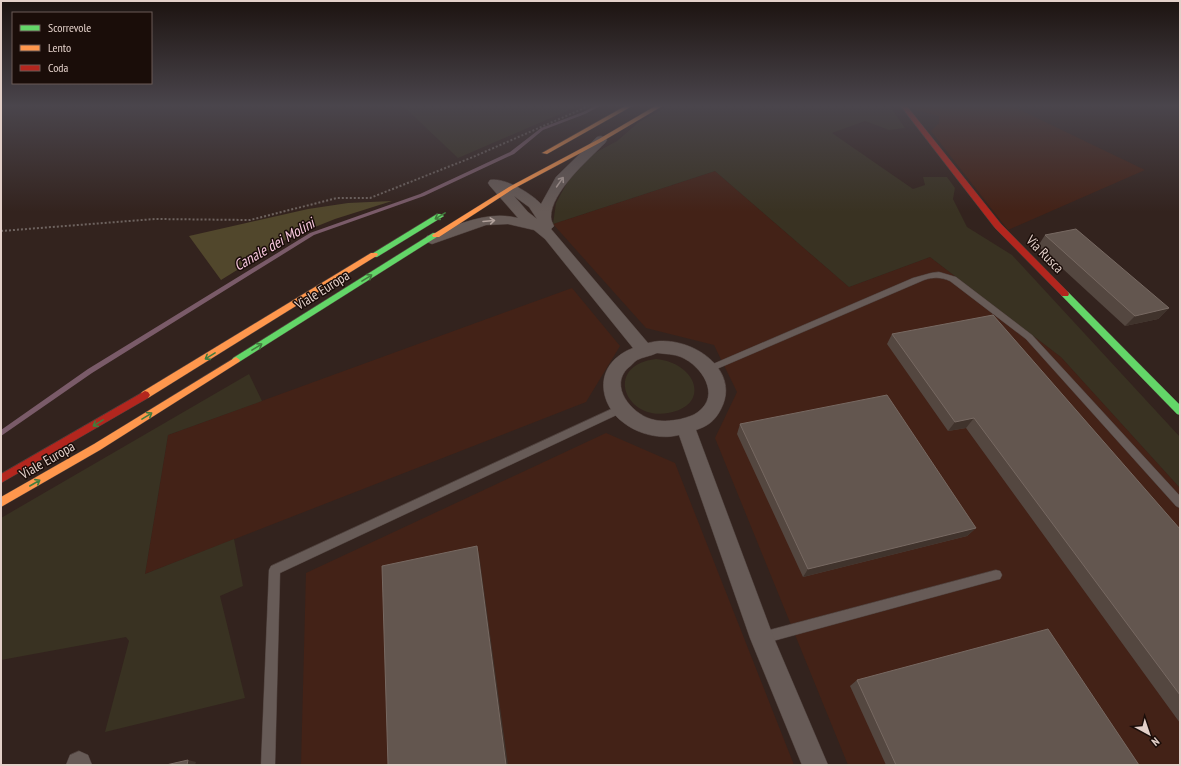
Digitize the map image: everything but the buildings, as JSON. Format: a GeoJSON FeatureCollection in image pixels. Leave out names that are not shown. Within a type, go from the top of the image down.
{"type":"FeatureCollection","features":[{"type":"Feature","properties":{"kind":"street"},"geometry":{"type":"LineString","coordinates":[[538,158],[568,141]]}},
{"type":"Feature","properties":{"kind":"street","name":"Viale Europa"},"geometry":{"type":"LineString","coordinates":[[1,502],[97,447],[426,242],[501,186],[599,141]]}},
{"type":"Feature","properties":{"kind":"street"},"geometry":{"type":"LineString","coordinates":[[541,222],[549,199],[560,180],[600,141]]}},
{"type":"Feature","properties":{"kind":"street","name":"Via Rusca"},"geometry":{"type":"LineString","coordinates":[[931,141],[998,226],[1180,411]]}},
{"type":"Feature","properties":{"kind":"street"},"geometry":{"type":"LineString","coordinates":[[501,186],[523,215],[541,222],[550,236],[643,349]]}},
{"type":"Feature","properties":{"kind":"street","name":"Viale Europa"},"geometry":{"type":"LineString","coordinates":[[1,479],[81,434],[173,379],[448,211]]}},
{"type":"Feature","properties":{"kind":"street"},"geometry":{"type":"LineString","coordinates":[[426,242],[484,221],[508,220],[541,222]]}},
{"type":"Feature","properties":{"kind":"street"},"geometry":{"type":"LineString","coordinates":[[658,347],[672,348],[687,352],[700,359],[709,369],[716,382],[717,396],[712,409],[702,420],[686,428],[668,430],[649,428],[633,420],[620,410],[613,398],[611,385],[613,374],[620,363],[630,355],[643,349],[658,347]]}},
{"type":"Feature","properties":{"kind":"street"},"geometry":{"type":"LineString","coordinates":[[686,428],[762,638],[815,765]]}},
{"type":"Feature","properties":{"kind":"lane"},"geometry":{"type":"LineString","coordinates":[[709,369],[930,274],[942,274],[953,279],[1029,337],[1180,503]]}},
{"type":"Feature","properties":{"kind":"lane"},"geometry":{"type":"LineString","coordinates":[[268,765],[275,570],[620,410]]}},
{"type":"Feature","properties":{"kind":"lane"},"geometry":{"type":"LineString","coordinates":[[762,638],[996,575]]}},
{"type":"Feature","properties":{"kind":"path"},"geometry":{"type":"LineString","coordinates":[[1,231],[155,219],[250,220],[337,198],[370,198],[510,141]]}},
{"type":"Feature","properties":{"kind":"shaded area"},"geometry":{"type":"Polygon","coordinates":[[[440,141],[498,141],[458,158],[440,141]]]}},
{"type":"Feature","properties":{"kind":"shaded area"},"geometry":{"type":"Polygon","coordinates":[[[617,141],[843,141],[913,189],[925,185],[923,177],[947,177],[955,188],[953,199],[967,227],[1012,255],[1180,437],[1180,488],[1061,357],[930,257],[849,287],[715,171],[553,224],[556,203],[568,181],[593,154],[617,141]]]}},
{"type":"Feature","properties":{"kind":"shaded area"},"geometry":{"type":"Polygon","coordinates":[[[939,141],[1084,141],[1145,170],[1008,230],[939,141]]]}},
{"type":"Feature","properties":{"kind":"shaded area"},"geometry":{"type":"Polygon","coordinates":[[[715,171],[849,287],[930,257],[1061,357],[1180,488],[1180,765],[848,765],[715,438],[737,392],[714,345],[646,328],[553,224],[715,171]]]}},
{"type":"Feature","properties":{"kind":"shaded area"},"geometry":{"type":"Polygon","coordinates":[[[392,201],[335,219],[290,237],[221,280],[189,236],[308,209],[348,203],[392,201]]]}},
{"type":"Feature","properties":{"kind":"shaded area"},"geometry":{"type":"Polygon","coordinates":[[[572,288],[620,346],[586,402],[145,574],[168,435],[572,288]]]}},
{"type":"Feature","properties":{"kind":"shaded area"},"geometry":{"type":"Polygon","coordinates":[[[656,359],[670,362],[682,368],[690,376],[694,385],[694,394],[690,402],[682,409],[668,413],[653,413],[641,409],[631,401],[626,391],[625,381],[629,371],[640,363],[656,359]]]}},
{"type":"Feature","properties":{"kind":"shaded area"},"geometry":{"type":"Polygon","coordinates":[[[249,374],[262,401],[168,435],[145,574],[234,539],[243,586],[220,596],[245,698],[105,732],[129,641],[126,637],[1,660],[1,518],[249,374]]]}},
{"type":"Feature","properties":{"kind":"shaded area"},"geometry":{"type":"Polygon","coordinates":[[[606,433],[675,463],[794,765],[301,765],[306,573],[606,433]]]}},
{"type":"Feature","properties":{"kind":"waterway","name":"Canale dei Molini"},"geometry":{"type":"LineString","coordinates":[[1,433],[90,371],[312,234],[422,195],[512,153],[527,141]]}},
{"type":"Feature","properties":{"kind":"traffic: fast"},"geometry":{"type":"LineString","coordinates":[[374,255],[440,216]]}},
{"type":"Feature","properties":{"kind":"traffic: fast"},"geometry":{"type":"LineString","coordinates":[[236,360],[436,235]]}},
{"type":"Feature","properties":{"kind":"traffic: fast"},"geometry":{"type":"LineString","coordinates":[[1065,294],[1180,411]]}},
{"type":"Feature","properties":{"kind":"traffic: slow"},"geometry":{"type":"LineString","coordinates":[[545,153],[567,141]]}},
{"type":"Feature","properties":{"kind":"traffic: slow"},"geometry":{"type":"LineString","coordinates":[[436,235],[511,188],[600,141]]}},
{"type":"Feature","properties":{"kind":"traffic: slow"},"geometry":{"type":"LineString","coordinates":[[145,395],[374,255]]}},
{"type":"Feature","properties":{"kind":"traffic: slow"},"geometry":{"type":"LineString","coordinates":[[1,502],[97,447],[236,360]]}},
{"type":"Feature","properties":{"kind":"traffic: jam"},"geometry":{"type":"LineString","coordinates":[[931,141],[998,226],[1065,294]]}},
{"type":"Feature","properties":{"kind":"traffic: jam"},"geometry":{"type":"LineString","coordinates":[[1,479],[145,395]]}}]}
